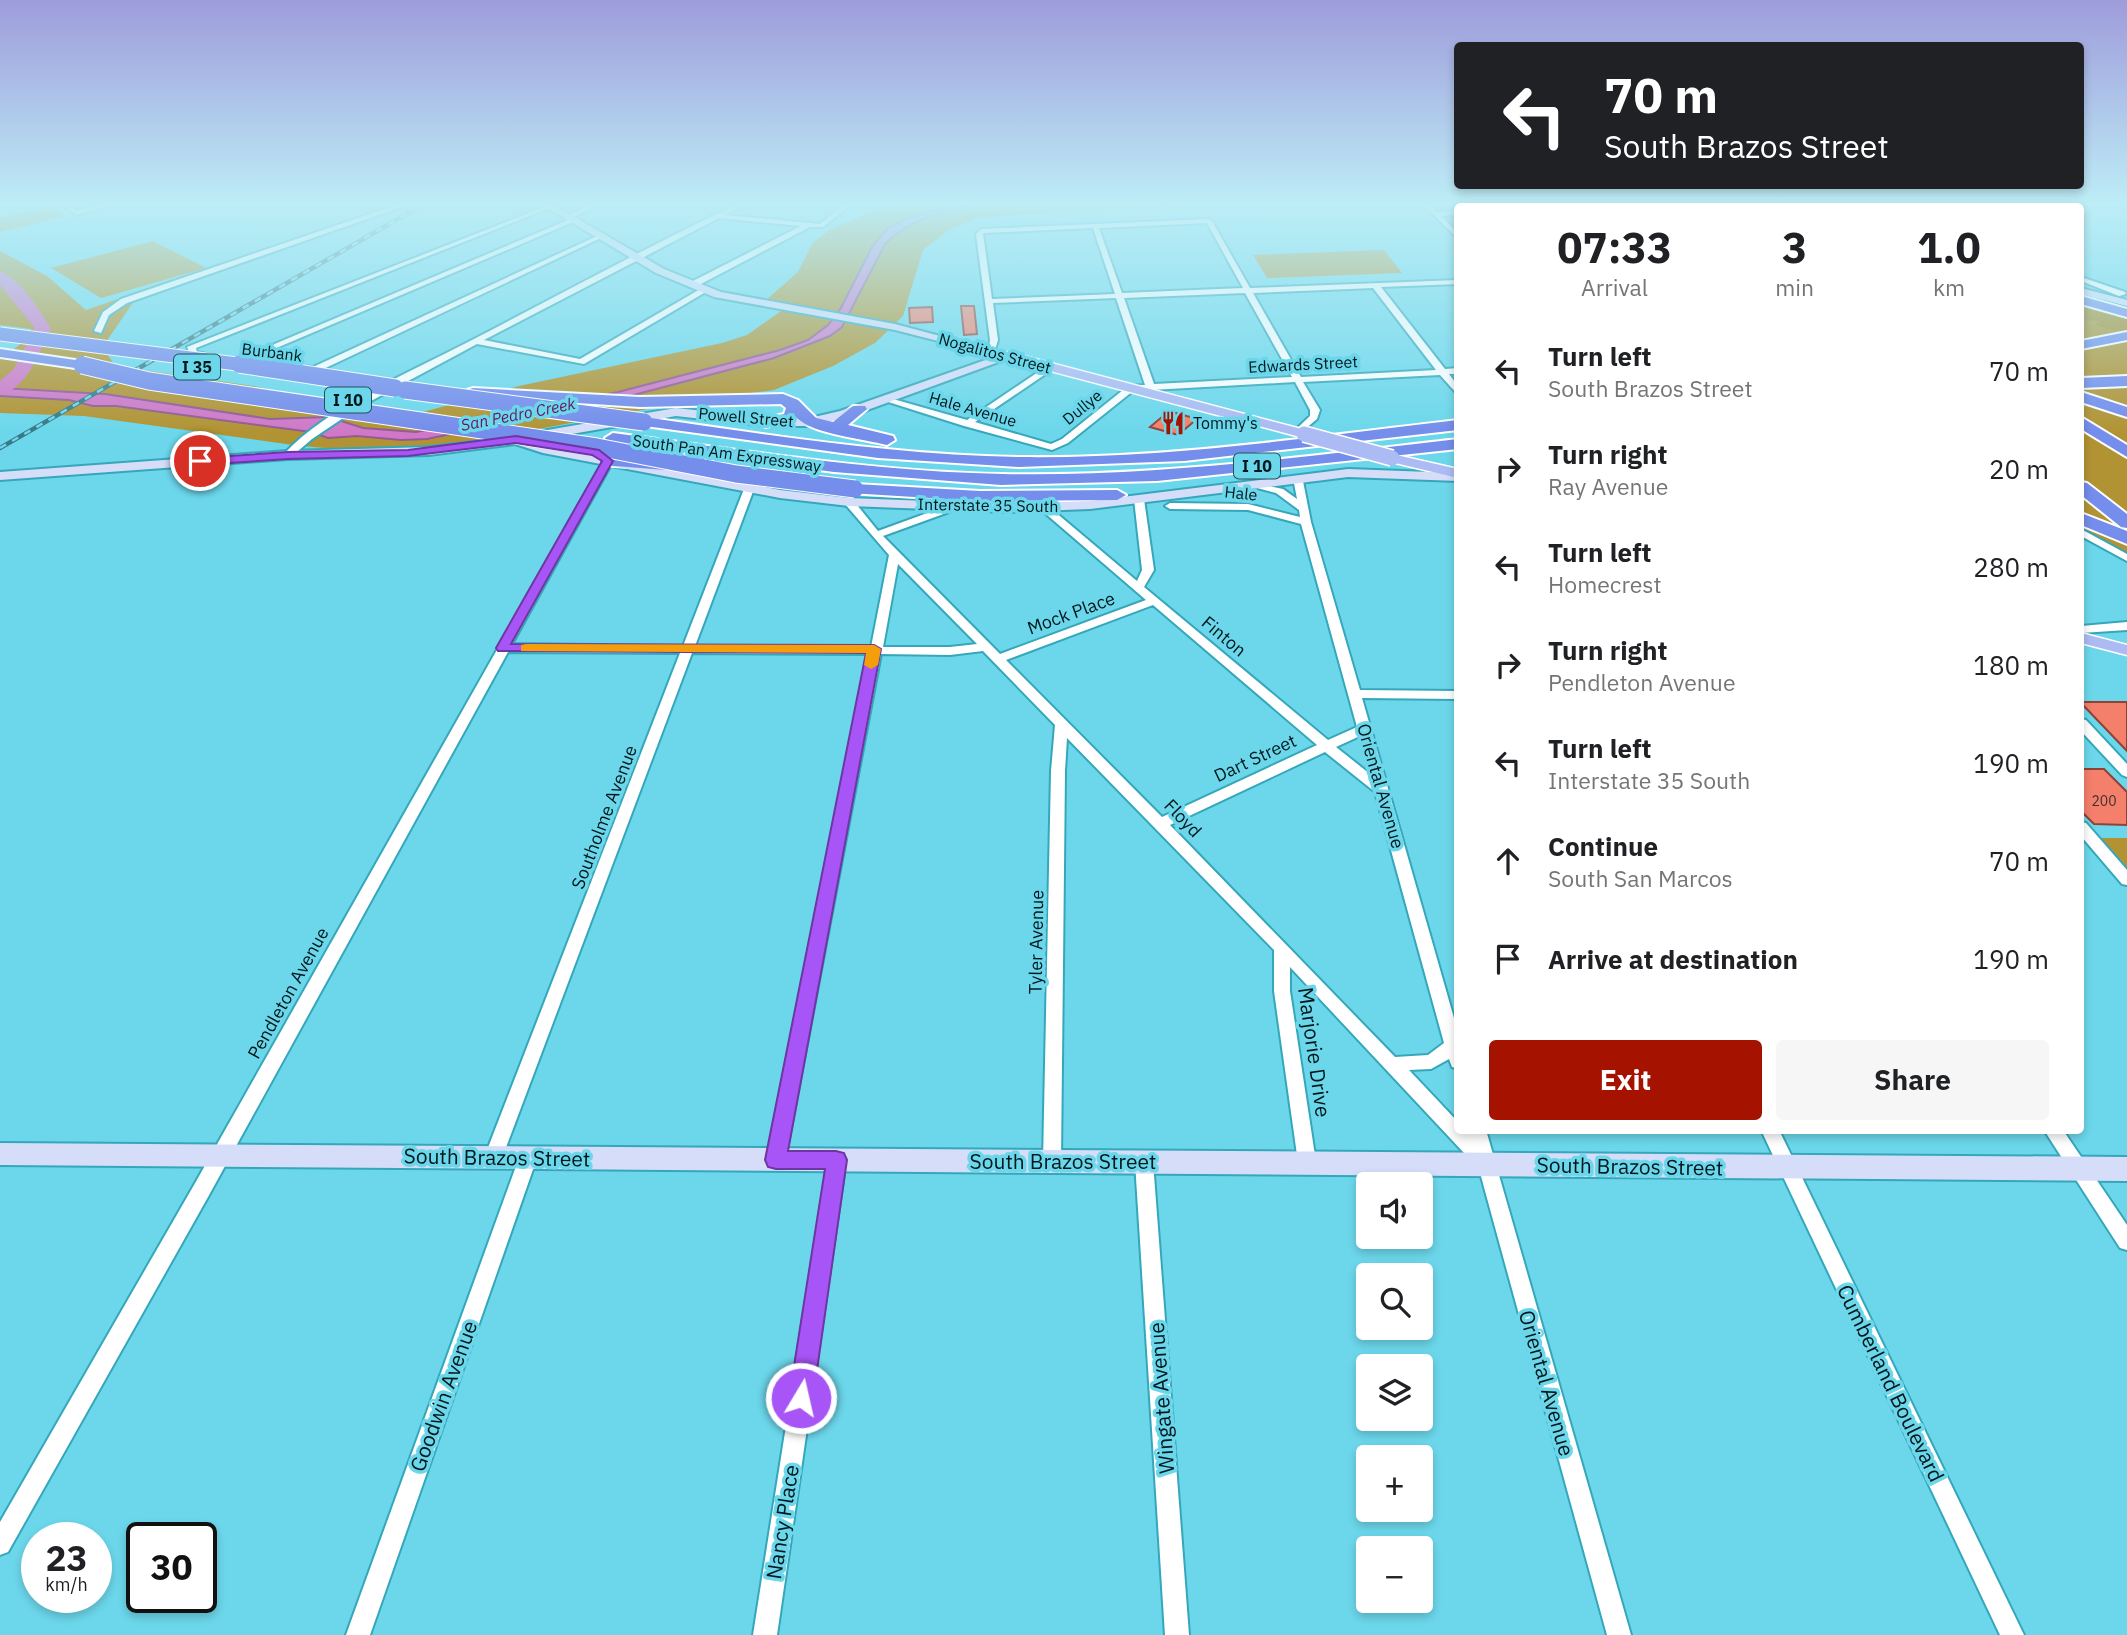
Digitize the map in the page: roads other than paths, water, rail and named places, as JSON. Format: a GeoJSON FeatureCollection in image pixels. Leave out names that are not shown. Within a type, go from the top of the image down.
{"type":"FeatureCollection","features":[{"type":"Feature","properties":{"kind":"highway"},"geometry":{"type":"LineString","coordinates":[[2084,301],[2127,313]]}},
{"type":"Feature","properties":{"kind":"highway","name":"South Pan Am Expressway"},"geometry":{"type":"LineString","coordinates":[[0,332],[888,455],[974,461],[1065,463],[1201,455],[1454,425]]}},
{"type":"Feature","properties":{"kind":"highway"},"geometry":{"type":"LineString","coordinates":[[2084,344],[2127,336]]}},
{"type":"Feature","properties":{"kind":"highway","name":"South Pan Am Expressway"},"geometry":{"type":"LineString","coordinates":[[0,340],[293,379],[400,389]]}},
{"type":"Feature","properties":{"kind":"highway","name":"South Pan Am Expressway"},"geometry":{"type":"LineString","coordinates":[[0,353],[833,467],[953,477],[1055,480],[1206,472],[1454,444]]}},
{"type":"Feature","properties":{"kind":"highway"},"geometry":{"type":"LineString","coordinates":[[0,360],[77,365],[149,381],[597,447],[852,495],[1037,497],[1212,488]]}},
{"type":"Feature","properties":{"kind":"highway"},"geometry":{"type":"LineString","coordinates":[[2084,379],[2127,372]]}},
{"type":"Feature","properties":{"kind":"highway"},"geometry":{"type":"LineString","coordinates":[[2084,379],[2127,381]]}},
{"type":"Feature","properties":{"kind":"highway"},"geometry":{"type":"LineString","coordinates":[[2084,379],[2127,395]]}},
{"type":"Feature","properties":{"kind":"highway"},"geometry":{"type":"LineString","coordinates":[[400,389],[582,400],[776,399],[817,414],[851,412]]}},
{"type":"Feature","properties":{"kind":"highway"},"geometry":{"type":"LineString","coordinates":[[2084,398],[2127,412]]}},
{"type":"Feature","properties":{"kind":"highway"},"geometry":{"type":"LineString","coordinates":[[766,422],[790,417],[794,408],[792,403]]}},
{"type":"Feature","properties":{"kind":"highway"},"geometry":{"type":"LineString","coordinates":[[792,403],[810,422],[848,432],[950,450],[1065,463]]}},
{"type":"Feature","properties":{"kind":"highway"},"geometry":{"type":"LineString","coordinates":[[2084,407],[2127,434]]}},
{"type":"Feature","properties":{"kind":"highway"},"geometry":{"type":"LineString","coordinates":[[848,432],[840,426],[841,421],[851,412]]}},
{"type":"Feature","properties":{"kind":"highway"},"geometry":{"type":"LineString","coordinates":[[2084,424],[2127,452]]}},
{"type":"Feature","properties":{"kind":"highway"},"geometry":{"type":"LineString","coordinates":[[608,461],[908,483],[971,484],[1055,480]]}},
{"type":"Feature","properties":{"kind":"highway"},"geometry":{"type":"LineString","coordinates":[[2084,489],[2127,523]]}},
{"type":"Feature","properties":{"kind":"highway"},"geometry":{"type":"LineString","coordinates":[[2084,519],[2127,538]]}},
{"type":"Feature","properties":{"kind":"main road","name":"Nogalitos Street"},"geometry":{"type":"LineString","coordinates":[[1009,356],[1454,475]]}},
{"type":"Feature","properties":{"kind":"main road"},"geometry":{"type":"LineString","coordinates":[[2084,639],[2127,650]]}},
{"type":"Feature","properties":{"kind":"street"},"geometry":{"type":"LineString","coordinates":[[99,331],[106,314],[124,301],[184,280]]}},
{"type":"Feature","properties":{"kind":"street","name":"Burbank"},"geometry":{"type":"LineString","coordinates":[[360,280],[190,349],[199,356],[314,370],[506,280]]}},
{"type":"Feature","properties":{"kind":"street"},"geometry":{"type":"LineString","coordinates":[[236,362],[428,280]]}},
{"type":"Feature","properties":{"kind":"street"},"geometry":{"type":"LineString","coordinates":[[292,452],[355,408],[591,280]]}},
{"type":"Feature","properties":{"kind":"street","name":"Nogalitos Street"},"geometry":{"type":"LineString","coordinates":[[682,280],[728,298],[895,327],[1009,356]]}},
{"type":"Feature","properties":{"kind":"street"},"geometry":{"type":"LineString","coordinates":[[692,285],[701,280]]}},
{"type":"Feature","properties":{"kind":"street"},"geometry":{"type":"LineString","coordinates":[[985,280],[994,340],[991,351]]}},
{"type":"Feature","properties":{"kind":"street"},"geometry":{"type":"LineString","coordinates":[[1113,280],[1150,386]]}},
{"type":"Feature","properties":{"kind":"street"},"geometry":{"type":"LineString","coordinates":[[1242,280],[1315,410],[1314,417],[1300,433]]}},
{"type":"Feature","properties":{"kind":"street"},"geometry":{"type":"LineString","coordinates":[[2084,280],[2124,298]]}},
{"type":"Feature","properties":{"kind":"street"},"geometry":{"type":"LineString","coordinates":[[988,301],[1454,282]]}},
{"type":"Feature","properties":{"kind":"street"},"geometry":{"type":"LineString","coordinates":[[1375,285],[1454,387]]}},
{"type":"Feature","properties":{"kind":"street"},"geometry":{"type":"LineString","coordinates":[[476,341],[581,362],[705,290]]}},
{"type":"Feature","properties":{"kind":"street"},"geometry":{"type":"LineString","coordinates":[[2084,291],[2124,298]]}},
{"type":"Feature","properties":{"kind":"street","name":"Powell Street"},"geometry":{"type":"LineString","coordinates":[[3,475],[292,452],[408,453],[516,439],[676,412],[766,422],[810,422],[851,412],[1009,356]]}},
{"type":"Feature","properties":{"kind":"street"},"geometry":{"type":"LineString","coordinates":[[967,424],[1050,367]]}},
{"type":"Feature","properties":{"kind":"street","name":"Edwards Street"},"geometry":{"type":"LineString","coordinates":[[1130,388],[1454,371]]}},
{"type":"Feature","properties":{"kind":"street","name":"Dullye"},"geometry":{"type":"LineString","coordinates":[[1052,447],[1065,441],[1130,388]]}},
{"type":"Feature","properties":{"kind":"street","name":"Hale Avenue"},"geometry":{"type":"LineString","coordinates":[[886,400],[1052,447]]}},
{"type":"Feature","properties":{"kind":"street","name":"Interstate 35 South"},"geometry":{"type":"LineString","coordinates":[[516,439],[543,449],[750,489],[852,495],[956,506],[1044,508],[1370,472],[1384,470],[1395,458]]}},
{"type":"Feature","properties":{"kind":"street","name":"Pendleton Avenue"},"geometry":{"type":"LineString","coordinates":[[0,1544],[608,461]]}},
{"type":"Feature","properties":{"kind":"street","name":"Interstate 35 South"},"geometry":{"type":"LineString","coordinates":[[1370,472],[1454,476]]}},
{"type":"Feature","properties":{"kind":"street","name":"Oriental Avenue"},"geometry":{"type":"LineString","coordinates":[[1298,478],[1306,516],[1454,1050]]}},
{"type":"Feature","properties":{"kind":"street"},"geometry":{"type":"LineString","coordinates":[[1247,484],[1279,491],[1306,516]]}},
{"type":"Feature","properties":{"kind":"street","name":"Southolme Avenue"},"geometry":{"type":"LineString","coordinates":[[493,1158],[750,489]]}},
{"type":"Feature","properties":{"kind":"street","name":"Floyd"},"geometry":{"type":"LineString","coordinates":[[852,495],[876,535],[1282,947],[1454,1130]]}},
{"type":"Feature","properties":{"kind":"street"},"geometry":{"type":"LineString","coordinates":[[1138,587],[1148,570],[1139,499]]}},
{"type":"Feature","properties":{"kind":"street"},"geometry":{"type":"LineString","coordinates":[[876,535],[956,506]]}},
{"type":"Feature","properties":{"kind":"street","name":"Hale"},"geometry":{"type":"LineString","coordinates":[[1170,506],[1248,507],[1306,516]]}},
{"type":"Feature","properties":{"kind":"street","name":"Finton"},"geometry":{"type":"LineString","coordinates":[[1044,508],[1382,790]]}},
{"type":"Feature","properties":{"kind":"street"},"geometry":{"type":"LineString","coordinates":[[2084,534],[2127,558]]}},
{"type":"Feature","properties":{"kind":"street"},"geometry":{"type":"LineString","coordinates":[[776,1160],[874,649],[895,553]]}},
{"type":"Feature","properties":{"kind":"street","name":"Mock Place"},"geometry":{"type":"LineString","coordinates":[[999,659],[1154,601]]}},
{"type":"Feature","properties":{"kind":"street"},"geometry":{"type":"LineString","coordinates":[[2084,630],[2127,626]]}},
{"type":"Feature","properties":{"kind":"street"},"geometry":{"type":"LineString","coordinates":[[502,648],[950,651],[987,647]]}},
{"type":"Feature","properties":{"kind":"street"},"geometry":{"type":"LineString","coordinates":[[1356,694],[1454,695]]}},
{"type":"Feature","properties":{"kind":"street","name":"Tyler Avenue"},"geometry":{"type":"LineString","coordinates":[[1052,1161],[1058,785],[1062,724]]}},
{"type":"Feature","properties":{"kind":"street"},"geometry":{"type":"LineString","coordinates":[[2084,726],[2127,772]]}},
{"type":"Feature","properties":{"kind":"street","name":"Dart Street"},"geometry":{"type":"LineString","coordinates":[[1161,823],[1365,728]]}},
{"type":"Feature","properties":{"kind":"street"},"geometry":{"type":"LineString","coordinates":[[2084,830],[2127,880]]}},
{"type":"Feature","properties":{"kind":"street","name":"Marjorie Drive"},"geometry":{"type":"LineString","coordinates":[[1282,947],[1282,991],[1307,1163]]}},
{"type":"Feature","properties":{"kind":"street"},"geometry":{"type":"LineString","coordinates":[[1392,1064],[1432,1062],[1454,1054]]}},
{"type":"Feature","properties":{"kind":"street","name":"Floyd"},"geometry":{"type":"LineString","coordinates":[[1458,1134],[1486,1164]]}},
{"type":"Feature","properties":{"kind":"street","name":"Oriental Avenue"},"geometry":{"type":"LineString","coordinates":[[1478,1134],[1619,1635]]}},
{"type":"Feature","properties":{"kind":"street","name":"Cumberland Boulevard"},"geometry":{"type":"LineString","coordinates":[[1772,1134],[2011,1635]]}},
{"type":"Feature","properties":{"kind":"street"},"geometry":{"type":"LineString","coordinates":[[2056,1134],[2127,1241]]}},
{"type":"Feature","properties":{"kind":"street","name":"South Brazos Street"},"geometry":{"type":"LineString","coordinates":[[0,1154],[2127,1169]]}},
{"type":"Feature","properties":{"kind":"street","name":"Goodwin Avenue"},"geometry":{"type":"LineString","coordinates":[[358,1635],[528,1158]]}},
{"type":"Feature","properties":{"kind":"street","name":"Nancy Place"},"geometry":{"type":"LineString","coordinates":[[765,1635],[836,1160]]}},
{"type":"Feature","properties":{"kind":"street","name":"Wingate Avenue"},"geometry":{"type":"LineString","coordinates":[[1144,1162],[1177,1635]]}},
{"type":"Feature","properties":{"kind":"water"},"geometry":{"type":"Polygon","coordinates":[[[855,280],[866,280],[842,327],[830,336],[774,358],[626,397],[427,439],[401,440],[357,436],[328,438],[311,432],[116,406],[0,396],[0,388],[105,394],[270,419],[329,417],[363,428],[416,432],[618,392],[780,350],[808,340],[828,325],[841,308],[855,280]]]}},
{"type":"Feature","properties":{"kind":"waterway","name":"San Pedro Creek"},"geometry":{"type":"LineString","coordinates":[[0,390],[21,372],[43,328],[4,280]]}},
{"type":"Feature","properties":{"kind":"railway"},"geometry":{"type":"LineString","coordinates":[[0,448],[291,280]]}},
{"type":"Feature","properties":{"kind":"place","name":"Tommy's"},"geometry":{"type":"Point","coordinates":[1173,423]}}]}
